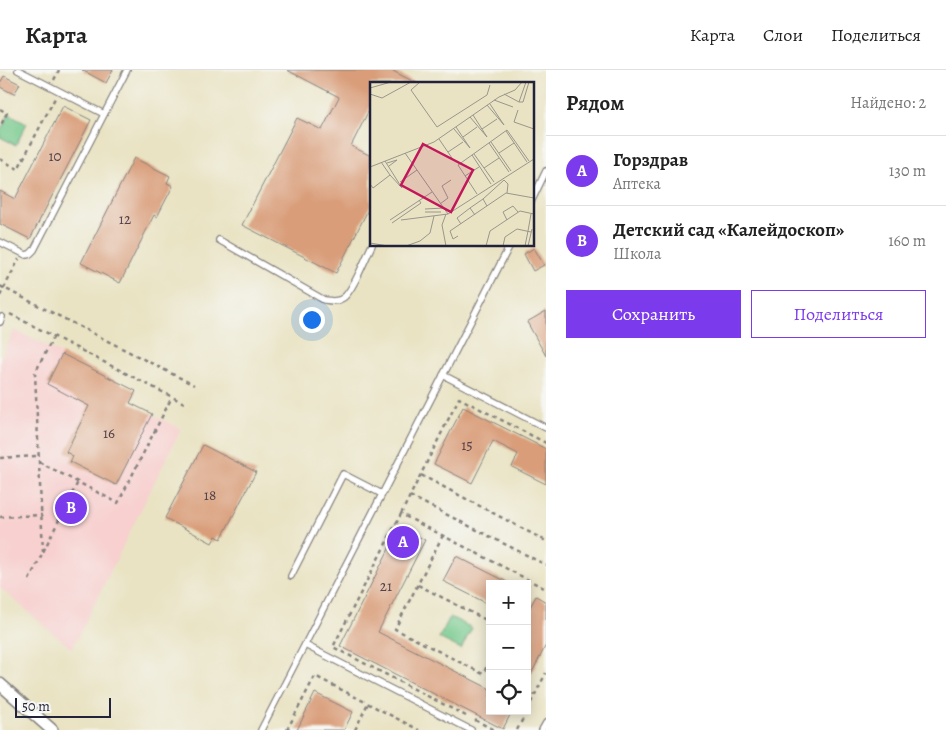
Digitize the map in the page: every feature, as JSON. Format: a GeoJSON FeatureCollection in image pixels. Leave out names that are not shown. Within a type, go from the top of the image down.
{"type":"FeatureCollection","features":[{"type":"Feature","properties":{"kind":"street"},"geometry":{"type":"LineString","coordinates":[[0,684],[52,730]]}},
{"type":"Feature","properties":{"kind":"lane"},"geometry":{"type":"LineString","coordinates":[[18,70],[104,114]]}},
{"type":"Feature","properties":{"kind":"lane"},"geometry":{"type":"LineString","coordinates":[[0,242],[26,255],[34,250],[127,70]]}},
{"type":"Feature","properties":{"kind":"lane"},"geometry":{"type":"LineString","coordinates":[[534,196],[546,171]]}},
{"type":"Feature","properties":{"kind":"lane"},"geometry":{"type":"LineString","coordinates":[[219,240],[324,300],[334,302],[343,298],[349,291],[372,246]]}},
{"type":"Feature","properties":{"kind":"lane"},"geometry":{"type":"LineString","coordinates":[[261,730],[509,246]]}},
{"type":"Feature","properties":{"kind":"lane"},"geometry":{"type":"LineString","coordinates":[[443,375],[546,428]]}},
{"type":"Feature","properties":{"kind":"lane"},"geometry":{"type":"LineString","coordinates":[[291,576],[343,474],[382,494]]}},
{"type":"Feature","properties":{"kind":"lane"},"geometry":{"type":"LineString","coordinates":[[305,645],[471,730]]}},
{"type":"Feature","properties":{"kind":"lane"},"geometry":{"type":"LineString","coordinates":[[542,730],[546,723]]}},
{"type":"Feature","properties":{"kind":"path"},"geometry":{"type":"LineString","coordinates":[[0,109],[7,112],[0,127]]}},
{"type":"Feature","properties":{"kind":"path"},"geometry":{"type":"LineString","coordinates":[[0,159],[18,169],[46,115]]}},
{"type":"Feature","properties":{"kind":"path"},"geometry":{"type":"LineString","coordinates":[[0,296],[22,253]]}},
{"type":"Feature","properties":{"kind":"path"},"geometry":{"type":"LineString","coordinates":[[0,286],[194,384]]}},
{"type":"Feature","properties":{"kind":"path"},"geometry":{"type":"LineString","coordinates":[[2,317],[54,336],[184,403]]}},
{"type":"Feature","properties":{"kind":"path"},"geometry":{"type":"LineString","coordinates":[[43,552],[35,373],[54,336]]}},
{"type":"Feature","properties":{"kind":"path"},"geometry":{"type":"LineString","coordinates":[[39,462],[118,503],[172,397]]}},
{"type":"Feature","properties":{"kind":"path"},"geometry":{"type":"LineString","coordinates":[[494,730],[333,647],[460,398],[546,443]]}},
{"type":"Feature","properties":{"kind":"path"},"geometry":{"type":"LineString","coordinates":[[0,458],[39,456]]}},
{"type":"Feature","properties":{"kind":"path"},"geometry":{"type":"LineString","coordinates":[[420,475],[546,541]]}},
{"type":"Feature","properties":{"kind":"path"},"geometry":{"type":"LineString","coordinates":[[29,580],[78,482]]}},
{"type":"Feature","properties":{"kind":"path"},"geometry":{"type":"LineString","coordinates":[[410,496],[546,565]]}},
{"type":"Feature","properties":{"kind":"path"},"geometry":{"type":"LineString","coordinates":[[401,514],[528,580]]}},
{"type":"Feature","properties":{"kind":"path"},"geometry":{"type":"LineString","coordinates":[[0,517],[42,515]]}},
{"type":"Feature","properties":{"kind":"path"},"geometry":{"type":"LineString","coordinates":[[443,535],[395,629],[483,674],[486,668]]}},
{"type":"Feature","properties":{"kind":"path"},"geometry":{"type":"LineString","coordinates":[[531,582],[546,589]]}},
{"type":"Feature","properties":{"kind":"path"},"geometry":{"type":"LineString","coordinates":[[418,585],[486,620]]}},
{"type":"Feature","properties":{"kind":"path"},"geometry":{"type":"LineString","coordinates":[[531,703],[546,673]]}},
{"type":"Feature","properties":{"kind":"path"},"geometry":{"type":"LineString","coordinates":[[287,730],[315,676],[419,730]]}},
{"type":"Feature","properties":{"kind":"path"},"geometry":{"type":"LineString","coordinates":[[355,730],[368,703]]}},
{"type":"Feature","properties":{"kind":"path"},"geometry":{"type":"LineString","coordinates":[[517,730],[525,715]]}},
{"type":"Feature","properties":{"kind":"shaded area"},"geometry":{"type":"Polygon","coordinates":[[[15,330],[136,391],[130,403],[181,429],[72,649],[0,588],[0,359],[15,330]]]}},
{"type":"Feature","properties":{"kind":"green space"},"geometry":{"type":"Polygon","coordinates":[[[9,114],[27,123],[16,145],[0,137],[0,131],[9,114]]]}},
{"type":"Feature","properties":{"kind":"green space"},"geometry":{"type":"Polygon","coordinates":[[[450,617],[472,628],[461,649],[439,638],[450,617]]]}},
{"type":"Feature","properties":{"kind":"building"},"geometry":{"type":"Polygon","coordinates":[[[82,70],[113,70],[106,83],[82,70]]]}},
{"type":"Feature","properties":{"kind":"building"},"geometry":{"type":"Polygon","coordinates":[[[287,70],[391,70],[414,82],[370,82],[370,108],[351,146],[370,156],[370,206],[336,273],[242,225],[297,118],[322,130],[339,97],[287,70]]]}},
{"type":"Feature","properties":{"kind":"building"},"geometry":{"type":"Polygon","coordinates":[[[4,76],[20,84],[14,94],[0,87],[4,76]]]}},
{"type":"Feature","properties":{"kind":"building"},"geometry":{"type":"Polygon","coordinates":[[[63,106],[91,120],[30,239],[0,224],[0,191],[15,199],[63,106]]]}},
{"type":"Feature","properties":{"kind":"building"},"geometry":{"type":"Polygon","coordinates":[[[134,158],[170,176],[167,183],[173,186],[157,217],[154,215],[120,283],[81,263],[134,158]]]}},
{"type":"Feature","properties":{"kind":"building"},"geometry":{"type":"Polygon","coordinates":[[[534,248],[544,265],[533,271],[524,254],[534,248]]]}},
{"type":"Feature","properties":{"kind":"building"},"geometry":{"type":"Polygon","coordinates":[[[546,311],[546,356],[527,322],[546,311]]]}},
{"type":"Feature","properties":{"kind":"building"},"geometry":{"type":"Polygon","coordinates":[[[62,354],[136,391],[130,403],[152,414],[116,485],[70,462],[73,456],[66,452],[89,406],[47,384],[62,354]]]}},
{"type":"Feature","properties":{"kind":"building"},"geometry":{"type":"Polygon","coordinates":[[[463,407],[546,449],[546,484],[512,467],[518,454],[493,441],[472,483],[434,464],[463,407]]]}},
{"type":"Feature","properties":{"kind":"building"},"geometry":{"type":"Polygon","coordinates":[[[203,445],[256,472],[221,539],[216,536],[212,543],[165,518],[203,445]]]}},
{"type":"Feature","properties":{"kind":"building"},"geometry":{"type":"Polygon","coordinates":[[[400,527],[425,540],[378,632],[486,687],[486,715],[510,715],[503,729],[340,646],[400,527]]]}},
{"type":"Feature","properties":{"kind":"building"},"geometry":{"type":"Polygon","coordinates":[[[456,556],[503,580],[486,580],[486,603],[443,581],[456,556]]]}},
{"type":"Feature","properties":{"kind":"building"},"geometry":{"type":"Polygon","coordinates":[[[536,596],[546,602],[546,645],[531,674],[531,625],[531,605],[536,596]]]}},
{"type":"Feature","properties":{"kind":"building"},"geometry":{"type":"Polygon","coordinates":[[[315,693],[353,712],[344,730],[297,730],[315,693]]]}},
{"type":"Feature","properties":{"kind":"place","name":"Детский сад «Калейдоскоп»"},"geometry":{"type":"Point","coordinates":[71,508]}},
{"type":"Feature","properties":{"kind":"place","name":"Горздрав"},"geometry":{"type":"Point","coordinates":[403,542]}}]}
